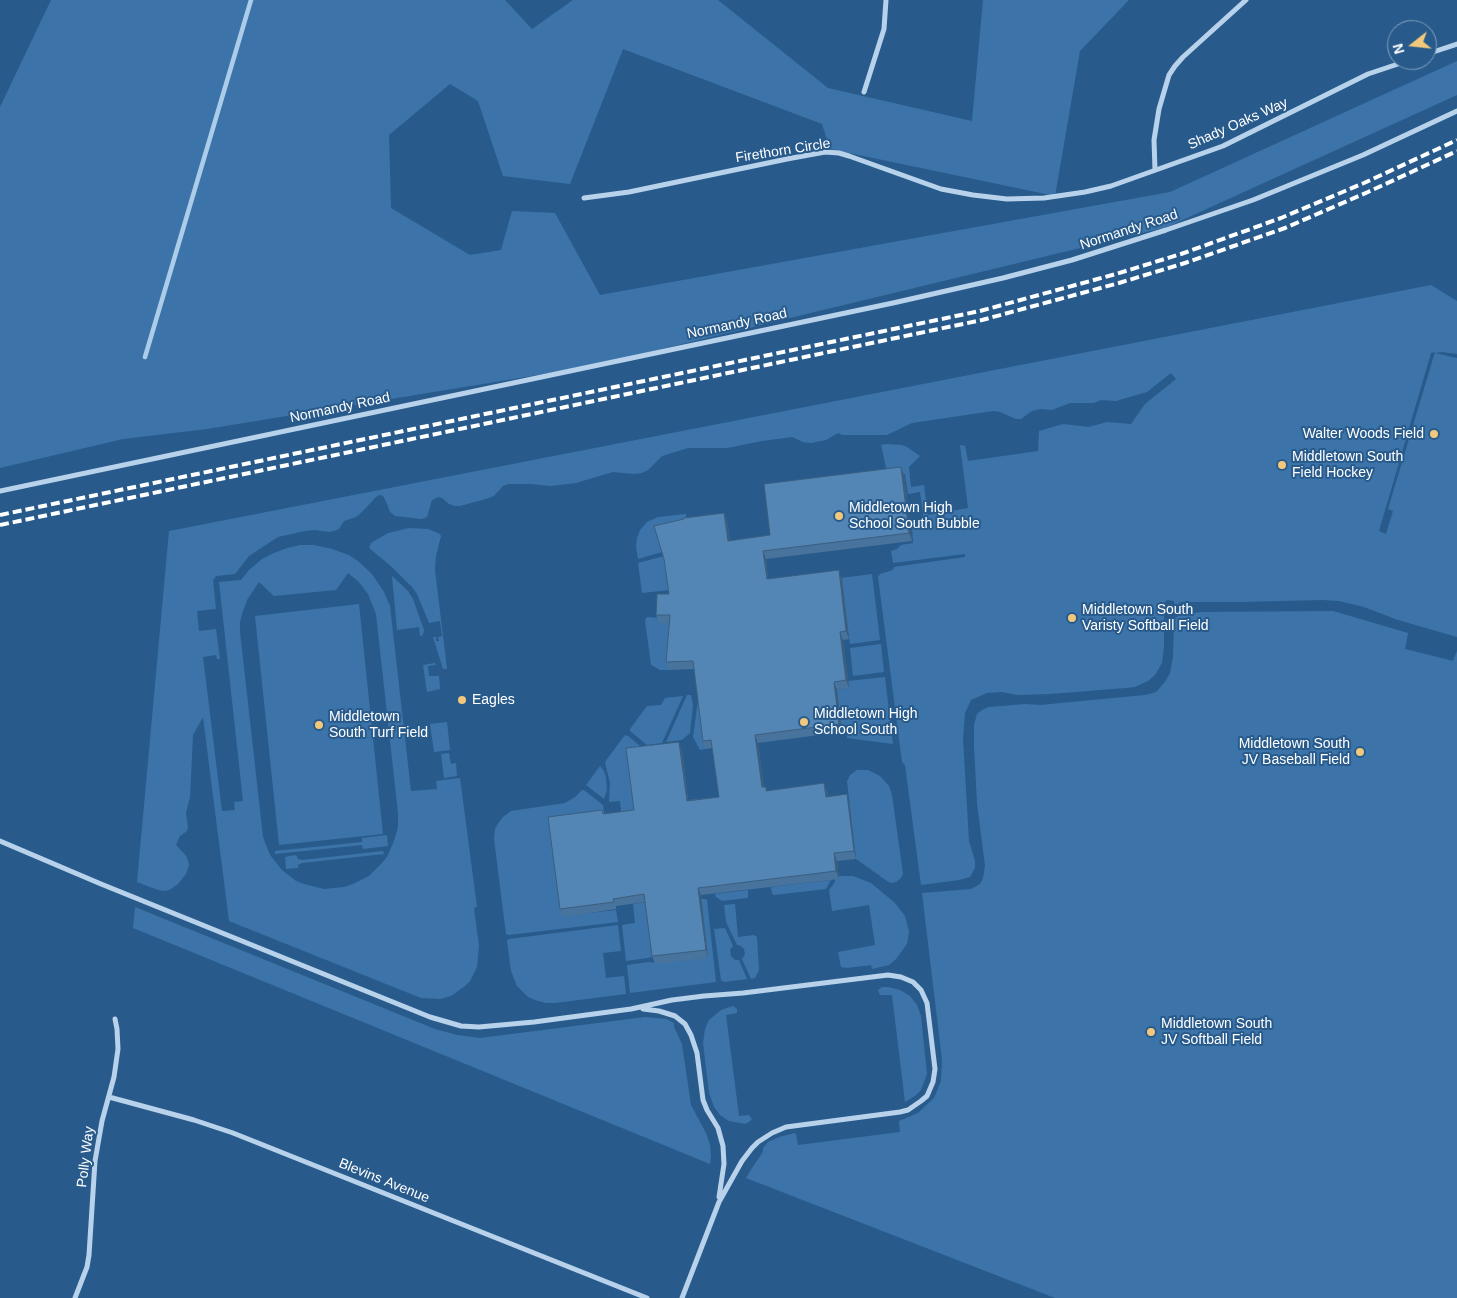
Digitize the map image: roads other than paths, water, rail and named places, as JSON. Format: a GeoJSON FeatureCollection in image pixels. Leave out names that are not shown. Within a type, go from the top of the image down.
{"type":"FeatureCollection","features":[{"type":"Feature","properties":{"kind":"street"},"geometry":{"type":"LineString","coordinates":[[864,92],[884,29],[886,0]]}},
{"type":"Feature","properties":{"kind":"street"},"geometry":{"type":"LineString","coordinates":[[1155,170],[1154,140],[1159,109],[1169,75],[1183,57],[1246,0]]}},
{"type":"Feature","properties":{"kind":"street"},"geometry":{"type":"LineString","coordinates":[[1437,51],[1457,44]]}},
{"type":"Feature","properties":{"kind":"street","name":"Shady Oaks Way"},"geometry":{"type":"LineString","coordinates":[[1071,194],[1111,186],[1224,146],[1368,74],[1387,68]]}},
{"type":"Feature","properties":{"kind":"street","name":"Normandy Road"},"geometry":{"type":"LineString","coordinates":[[0,491],[883,305],[1012,276],[1072,260],[1253,200],[1363,154],[1457,111]]}},
{"type":"Feature","properties":{"kind":"street","name":"Firethorn Circle"},"geometry":{"type":"LineString","coordinates":[[584,198],[629,192],[825,152],[849,156],[941,189],[973,195],[1007,198],[1044,198],[1071,194]]}},
{"type":"Feature","properties":{"kind":"street"},"geometry":{"type":"LineString","coordinates":[[0,841],[101,884],[430,1017],[456,1025],[470,1027],[534,1022],[631,1009],[672,1000],[892,975],[913,982],[921,990],[927,1003],[935,1069],[931,1088],[922,1102],[900,1112],[795,1126],[772,1133],[758,1142],[747,1153],[718,1202],[682,1298]]}},
{"type":"Feature","properties":{"kind":"street"},"geometry":{"type":"LineString","coordinates":[[631,1009],[650,1009],[675,1016],[684,1024],[691,1035],[697,1053],[703,1100],[718,1128],[723,1146],[724,1164],[718,1202]]}},
{"type":"Feature","properties":{"kind":"street","name":"Polly Way"},"geometry":{"type":"LineString","coordinates":[[75,1298],[87,1268],[89,1255],[95,1161],[118,1049],[115,1019]]}},
{"type":"Feature","properties":{"kind":"street","name":"Blevins Avenue"},"geometry":{"type":"LineString","coordinates":[[109,1097],[194,1120],[233,1133],[647,1298]]}},
{"type":"Feature","properties":{"kind":"waterway"},"geometry":{"type":"LineString","coordinates":[[145,357],[251,0]]}},
{"type":"Feature","properties":{"kind":"railway"},"geometry":{"type":"LineString","coordinates":[[0,515],[980,311],[1116,274],[1181,254],[1281,218],[1364,183],[1457,140]]}},
{"type":"Feature","properties":{"kind":"railway"},"geometry":{"type":"LineString","coordinates":[[0,525],[982,320],[1185,263],[1285,228],[1457,151]]}},
{"type":"Feature","properties":{"kind":"place","name":"Walter Woods Field"},"geometry":{"type":"Point","coordinates":[1434,434]}},
{"type":"Feature","properties":{"kind":"place","name":"Middletown South Field Hockey"},"geometry":{"type":"Point","coordinates":[1282,465]}},
{"type":"Feature","properties":{"kind":"place","name":"Middletown High School South Bubble"},"geometry":{"type":"Point","coordinates":[839,516]}},
{"type":"Feature","properties":{"kind":"place","name":"Middletown South Varisty Softball Field"},"geometry":{"type":"Point","coordinates":[1072,618]}},
{"type":"Feature","properties":{"kind":"place","name":"Eagles"},"geometry":{"type":"Point","coordinates":[462,700]}},
{"type":"Feature","properties":{"kind":"place","name":"Middletown High School South"},"geometry":{"type":"Point","coordinates":[804,722]}},
{"type":"Feature","properties":{"kind":"place","name":"Middletown South Turf Field"},"geometry":{"type":"Point","coordinates":[319,725]}},
{"type":"Feature","properties":{"kind":"place","name":"Middletown South JV Baseball Field"},"geometry":{"type":"Point","coordinates":[1360,752]}},
{"type":"Feature","properties":{"kind":"place","name":"Middletown South JV Softball Field"},"geometry":{"type":"Point","coordinates":[1151,1032]}}]}
